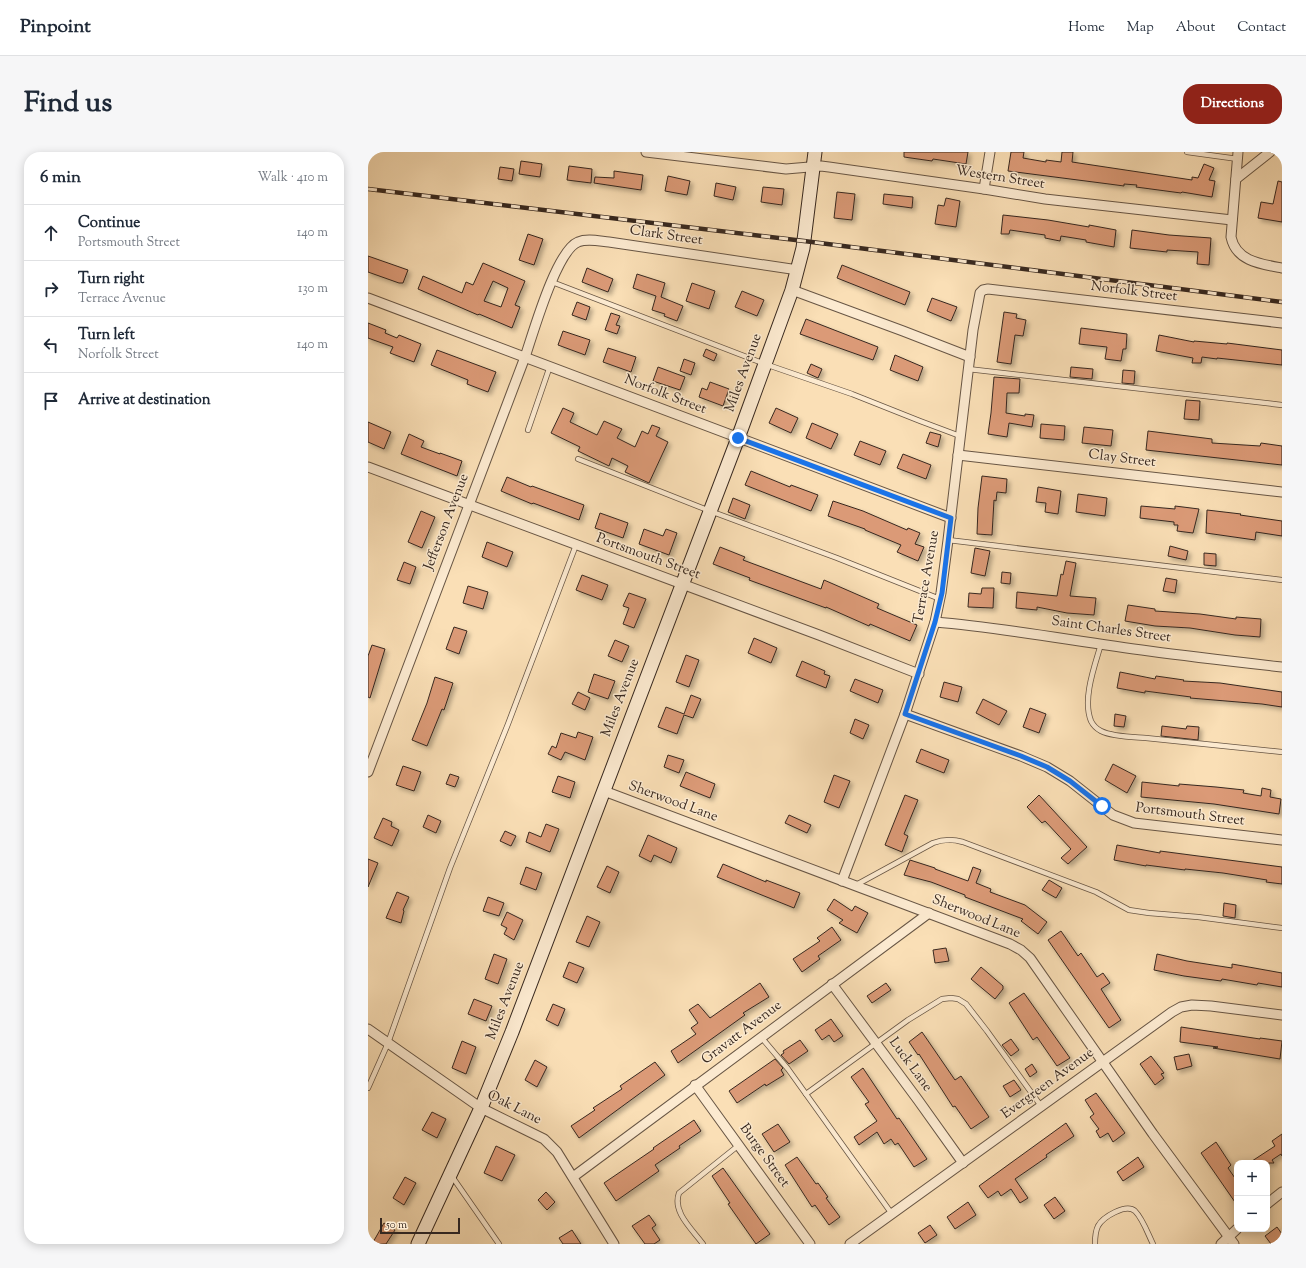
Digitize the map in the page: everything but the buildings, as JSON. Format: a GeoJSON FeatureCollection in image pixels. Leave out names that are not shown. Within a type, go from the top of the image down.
{"type":"FeatureCollection","features":[{"type":"Feature","properties":{"kind":"street","name":"Western Street"},"geometry":{"type":"LineString","coordinates":[[646,152],[786,170],[829,167],[1045,199],[1232,220]]}},
{"type":"Feature","properties":{"kind":"street","name":"Miles Avenue"},"geometry":{"type":"LineString","coordinates":[[418,1244],[481,1108],[512,1032],[738,438],[792,290],[803,248],[815,152]]}},
{"type":"Feature","properties":{"kind":"street"},"geometry":{"type":"LineString","coordinates":[[984,189],[990,152]]}},
{"type":"Feature","properties":{"kind":"street"},"geometry":{"type":"LineString","coordinates":[[1236,179],[1270,152]]}},
{"type":"Feature","properties":{"kind":"street"},"geometry":{"type":"LineString","coordinates":[[1238,156],[1231,237],[1236,250],[1243,257],[1282,268]]}},
{"type":"Feature","properties":{"kind":"street","name":"Clark Street"},"geometry":{"type":"LineString","coordinates":[[552,282],[559,264],[571,246],[585,240],[609,242],[798,270]]}},
{"type":"Feature","properties":{"kind":"street","name":"Jefferson Avenue"},"geometry":{"type":"LineString","coordinates":[[368,772],[552,282]]}},
{"type":"Feature","properties":{"kind":"street","name":"Norfolk Street"},"geometry":{"type":"LineString","coordinates":[[983,290],[988,289],[1282,323]]}},
{"type":"Feature","properties":{"kind":"street"},"geometry":{"type":"LineString","coordinates":[[792,290],[903,330],[970,357]]}},
{"type":"Feature","properties":{"kind":"street","name":"Terrace Avenue"},"geometry":{"type":"LineString","coordinates":[[842,881],[905,714],[935,622],[940,598],[951,518],[976,311],[980,293],[983,290]]}},
{"type":"Feature","properties":{"kind":"street","name":"Norfolk Street"},"geometry":{"type":"LineString","coordinates":[[368,298],[951,518]]}},
{"type":"Feature","properties":{"kind":"street","name":"Clay Street"},"geometry":{"type":"LineString","coordinates":[[958,455],[1282,492]]}},
{"type":"Feature","properties":{"kind":"street","name":"Portsmouth Street"},"geometry":{"type":"LineString","coordinates":[[368,467],[681,585],[819,635],[919,674]]}},
{"type":"Feature","properties":{"kind":"street","name":"Saint Charles Street"},"geometry":{"type":"LineString","coordinates":[[935,622],[964,624],[1156,652],[1282,667]]}},
{"type":"Feature","properties":{"kind":"street","name":"Portsmouth Street"},"geometry":{"type":"LineString","coordinates":[[905,714],[1021,756],[1047,767],[1070,781],[1113,816],[1121,819],[1134,823],[1282,840]]}},
{"type":"Feature","properties":{"kind":"street","name":"Sherwood Lane"},"geometry":{"type":"LineString","coordinates":[[604,791],[929,913],[1010,944],[1021,950],[1030,958],[1153,1134],[1231,1240]]}},
{"type":"Feature","properties":{"kind":"street","name":"Gravatt Avenue"},"geometry":{"type":"LineString","coordinates":[[573,1176],[929,913]]}},
{"type":"Feature","properties":{"kind":"street","name":"Luck Lane"},"geometry":{"type":"LineString","coordinates":[[832,984],[963,1163]]}},
{"type":"Feature","properties":{"kind":"street","name":"Evergreen Avenue"},"geometry":{"type":"LineString","coordinates":[[850,1244],[1102,1062],[1181,1007],[1192,1005],[1211,1006],[1282,1015]]}},
{"type":"Feature","properties":{"kind":"street","name":"Oak Lane"},"geometry":{"type":"LineString","coordinates":[[368,1030],[481,1108],[544,1139],[557,1152],[614,1244]]}},
{"type":"Feature","properties":{"kind":"street","name":"Burge Street"},"geometry":{"type":"LineString","coordinates":[[696,1085],[810,1244]]}},
{"type":"Feature","properties":{"kind":"street"},"geometry":{"type":"LineString","coordinates":[[1270,1202],[1282,1192]]}},
{"type":"Feature","properties":{"kind":"street"},"geometry":{"type":"LineString","coordinates":[[1221,1244],[1231,1240]]}},
{"type":"Feature","properties":{"kind":"lane"},"geometry":{"type":"LineString","coordinates":[[1187,152],[1238,156]]}},
{"type":"Feature","properties":{"kind":"lane"},"geometry":{"type":"LineString","coordinates":[[552,282],[765,364],[852,394],[920,422],[960,436]]}},
{"type":"Feature","properties":{"kind":"lane"},"geometry":{"type":"LineString","coordinates":[[528,430],[550,366]]}},
{"type":"Feature","properties":{"kind":"lane"},"geometry":{"type":"LineString","coordinates":[[968,369],[1282,405]]}},
{"type":"Feature","properties":{"kind":"lane"},"geometry":{"type":"LineString","coordinates":[[578,459],[710,511],[940,598]]}},
{"type":"Feature","properties":{"kind":"lane"},"geometry":{"type":"LineString","coordinates":[[948,540],[1282,580]]}},
{"type":"Feature","properties":{"kind":"lane"},"geometry":{"type":"LineString","coordinates":[[368,1088],[388,1043],[450,868],[508,724],[576,545]]}},
{"type":"Feature","properties":{"kind":"lane"},"geometry":{"type":"LineString","coordinates":[[1101,644],[1091,681],[1089,713],[1091,722],[1102,732],[1172,741],[1282,752]]}},
{"type":"Feature","properties":{"kind":"lane"},"geometry":{"type":"LineString","coordinates":[[854,886],[933,843],[951,839],[963,842],[1096,892],[1129,910],[1282,928]]}},
{"type":"Feature","properties":{"kind":"lane"},"geometry":{"type":"LineString","coordinates":[[806,1094],[908,1020],[942,999],[951,998],[958,999],[966,1004],[988,1031],[1041,1106]]}},
{"type":"Feature","properties":{"kind":"lane"},"geometry":{"type":"LineString","coordinates":[[761,1036],[788,1069],[892,1214]]}},
{"type":"Feature","properties":{"kind":"lane"},"geometry":{"type":"LineString","coordinates":[[703,1244],[682,1217],[676,1200],[679,1193],[739,1145]]}},
{"type":"Feature","properties":{"kind":"lane"},"geometry":{"type":"LineString","coordinates":[[451,1174],[499,1244]]}},
{"type":"Feature","properties":{"kind":"lane"},"geometry":{"type":"LineString","coordinates":[[1095,1244],[1095,1236],[1099,1224],[1115,1212],[1121,1209],[1129,1208],[1135,1211],[1140,1218],[1153,1244]]}},
{"type":"Feature","properties":{"kind":"railway"},"geometry":{"type":"LineString","coordinates":[[368,189],[804,241],[1282,302]]}},
{"type":"Feature","properties":{"kind":"route"},"geometry":{"type":"LineString","coordinates":[[738,438],[951,518],[942,593],[935,622],[905,714],[1021,756],[1047,767],[1070,781],[1102,806]]}}]}
